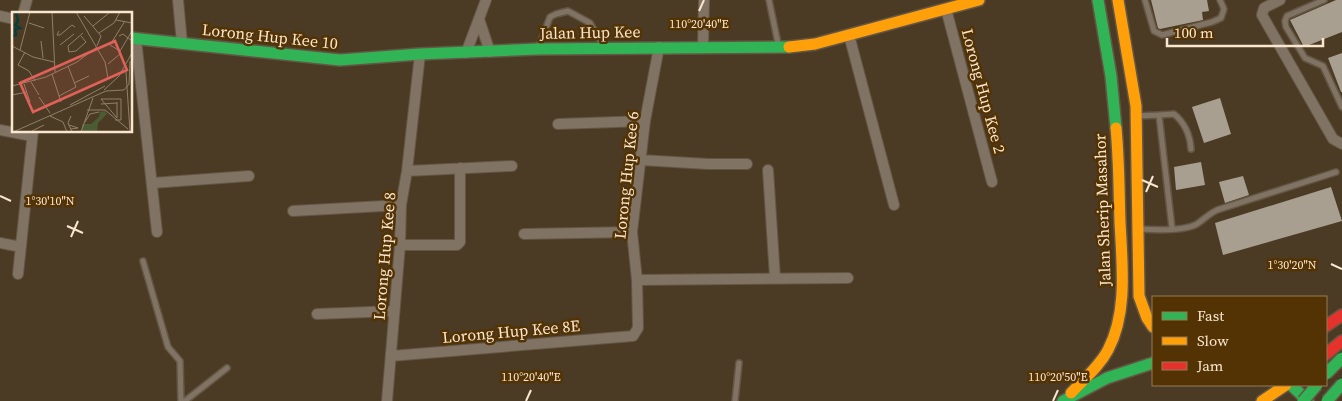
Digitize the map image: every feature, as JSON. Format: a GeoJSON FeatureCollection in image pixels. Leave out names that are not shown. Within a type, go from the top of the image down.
{"type":"FeatureCollection","features":[{"type":"Feature","properties":{"kind":"main road","name":"Jalan Hup Kee"},"geometry":{"type":"LineString","coordinates":[[466,53],[538,49],[659,47],[779,48],[815,44],[980,0]]}},
{"type":"Feature","properties":{"kind":"main road","name":"Jalan Sherip Masahor"},"geometry":{"type":"LineString","coordinates":[[1063,401],[1093,370],[1110,345],[1116,328],[1121,300],[1120,193],[1114,100],[1098,0]]}},
{"type":"Feature","properties":{"kind":"main road","name":"Jalan Sherip Masahor"},"geometry":{"type":"LineString","coordinates":[[1118,0],[1136,116],[1139,296],[1147,318],[1152,326]]}},
{"type":"Feature","properties":{"kind":"main road","name":"Lorong Hup Kee 10"},"geometry":{"type":"LineString","coordinates":[[134,39],[182,42],[340,60],[420,54],[466,53]]}},
{"type":"Feature","properties":{"kind":"main road"},"geometry":{"type":"LineString","coordinates":[[1138,272],[1146,283],[1152,305]]}},
{"type":"Feature","properties":{"kind":"main road"},"geometry":{"type":"LineString","coordinates":[[1327,325],[1342,315]]}},
{"type":"Feature","properties":{"kind":"main road"},"geometry":{"type":"LineString","coordinates":[[1327,353],[1342,341]]}},
{"type":"Feature","properties":{"kind":"main road"},"geometry":{"type":"LineString","coordinates":[[1327,372],[1342,358]]}},
{"type":"Feature","properties":{"kind":"main road"},"geometry":{"type":"LineString","coordinates":[[1063,401],[1084,387],[1104,378],[1152,363]]}},
{"type":"Feature","properties":{"kind":"main road"},"geometry":{"type":"LineString","coordinates":[[1327,374],[1342,385],[1327,401]]}},
{"type":"Feature","properties":{"kind":"main road"},"geometry":{"type":"LineString","coordinates":[[1262,401],[1284,386]]}},
{"type":"Feature","properties":{"kind":"main road"},"geometry":{"type":"LineString","coordinates":[[1292,386],[1308,401]]}},
{"type":"Feature","properties":{"kind":"main road"},"geometry":{"type":"LineString","coordinates":[[1303,401],[1316,386]]}},
{"type":"Feature","properties":{"kind":"street"},"geometry":{"type":"LineString","coordinates":[[178,0],[182,42]]}},
{"type":"Feature","properties":{"kind":"street"},"geometry":{"type":"LineString","coordinates":[[466,53],[486,0]]}},
{"type":"Feature","properties":{"kind":"street"},"geometry":{"type":"LineString","coordinates":[[703,47],[704,0]]}},
{"type":"Feature","properties":{"kind":"street"},"geometry":{"type":"LineString","coordinates":[[1280,0],[1264,8],[1262,15],[1333,139],[1342,144]]}},
{"type":"Feature","properties":{"kind":"street","name":"Lorong Hup Kee 2"},"geometry":{"type":"LineString","coordinates":[[946,9],[992,182]]}},
{"type":"Feature","properties":{"kind":"street"},"geometry":{"type":"LineString","coordinates":[[479,19],[490,52]]}},
{"type":"Feature","properties":{"kind":"street"},"geometry":{"type":"LineString","coordinates":[[849,35],[894,205]]}},
{"type":"Feature","properties":{"kind":"street"},"geometry":{"type":"LineString","coordinates":[[134,39],[152,183],[156,232]]}},
{"type":"Feature","properties":{"kind":"street","name":"Lorong Hup Kee 6"},"geometry":{"type":"LineString","coordinates":[[633,336],[638,328],[632,232],[645,121],[659,47]]}},
{"type":"Feature","properties":{"kind":"street","name":"Lorong Hup Kee 8"},"geometry":{"type":"LineString","coordinates":[[387,401],[400,245],[400,205],[407,171],[420,54]]}},
{"type":"Feature","properties":{"kind":"street"},"geometry":{"type":"LineString","coordinates":[[558,124],[645,121]]}},
{"type":"Feature","properties":{"kind":"street"},"geometry":{"type":"LineString","coordinates":[[16,132],[32,134],[18,274]]}},
{"type":"Feature","properties":{"kind":"street"},"geometry":{"type":"LineString","coordinates":[[641,160],[747,164]]}},
{"type":"Feature","properties":{"kind":"street"},"geometry":{"type":"LineString","coordinates":[[407,171],[512,166]]}},
{"type":"Feature","properties":{"kind":"street"},"geometry":{"type":"LineString","coordinates":[[400,245],[457,245],[460,242],[460,168]]}},
{"type":"Feature","properties":{"kind":"street"},"geometry":{"type":"LineString","coordinates":[[768,170],[775,278]]}},
{"type":"Feature","properties":{"kind":"street"},"geometry":{"type":"LineString","coordinates":[[152,183],[249,176]]}},
{"type":"Feature","properties":{"kind":"street"},"geometry":{"type":"LineString","coordinates":[[293,211],[400,205]]}},
{"type":"Feature","properties":{"kind":"street"},"geometry":{"type":"LineString","coordinates":[[524,234],[632,232]]}},
{"type":"Feature","properties":{"kind":"street"},"geometry":{"type":"LineString","coordinates":[[0,243],[21,247]]}},
{"type":"Feature","properties":{"kind":"street"},"geometry":{"type":"LineString","coordinates":[[636,280],[848,278]]}},
{"type":"Feature","properties":{"kind":"street"},"geometry":{"type":"LineString","coordinates":[[316,314],[394,311]]}},
{"type":"Feature","properties":{"kind":"street","name":"Lorong Hup Kee 8E"},"geometry":{"type":"LineString","coordinates":[[391,356],[633,336]]}},
{"type":"Feature","properties":{"kind":"lane"},"geometry":{"type":"LineString","coordinates":[[769,0],[779,48]]}},
{"type":"Feature","properties":{"kind":"lane"},"geometry":{"type":"LineString","coordinates":[[1145,0],[1154,31],[1162,35],[1221,18],[1224,9],[1220,0]]}},
{"type":"Feature","properties":{"kind":"lane"},"geometry":{"type":"LineString","coordinates":[[1324,0],[1287,16],[1285,20],[1286,27],[1305,58],[1323,66],[1342,107]]}},
{"type":"Feature","properties":{"kind":"lane"},"geometry":{"type":"LineString","coordinates":[[538,49],[550,17],[568,12],[590,23],[603,48]]}},
{"type":"Feature","properties":{"kind":"lane"},"geometry":{"type":"LineString","coordinates":[[1136,116],[1174,114],[1183,121],[1191,149]]}},
{"type":"Feature","properties":{"kind":"lane"},"geometry":{"type":"LineString","coordinates":[[1159,115],[1172,228]]}},
{"type":"Feature","properties":{"kind":"lane"},"geometry":{"type":"LineString","coordinates":[[1138,229],[1172,228],[1196,224],[1217,210],[1336,172]]}},
{"type":"Feature","properties":{"kind":"lane"},"geometry":{"type":"LineString","coordinates":[[143,261],[168,347],[180,361],[181,401]]}},
{"type":"Feature","properties":{"kind":"lane"},"geometry":{"type":"LineString","coordinates":[[735,401],[739,363]]}},
{"type":"Feature","properties":{"kind":"lane"},"geometry":{"type":"LineString","coordinates":[[185,401],[227,368]]}},
{"type":"Feature","properties":{"kind":"building"},"geometry":{"type":"Polygon","coordinates":[[[1151,0],[1207,0],[1209,11],[1202,12],[1203,20],[1160,29],[1158,28],[1151,0]]]}},
{"type":"Feature","properties":{"kind":"building"},"geometry":{"type":"Polygon","coordinates":[[[1336,0],[1342,0],[1342,32],[1304,47],[1290,20],[1336,0]]]}},
{"type":"Feature","properties":{"kind":"building"},"geometry":{"type":"Polygon","coordinates":[[[1342,53],[1342,92],[1341,92],[1328,58],[1342,53]]]}},
{"type":"Feature","properties":{"kind":"building"},"geometry":{"type":"Polygon","coordinates":[[[1220,98],[1231,134],[1204,143],[1192,107],[1220,98]]]}},
{"type":"Feature","properties":{"kind":"building"},"geometry":{"type":"Polygon","coordinates":[[[1201,162],[1205,185],[1176,190],[1174,167],[1201,162]]]}},
{"type":"Feature","properties":{"kind":"building"},"geometry":{"type":"Polygon","coordinates":[[[1243,176],[1249,195],[1225,203],[1219,182],[1243,176]]]}},
{"type":"Feature","properties":{"kind":"building"},"geometry":{"type":"Polygon","coordinates":[[[1331,187],[1342,221],[1223,255],[1215,223],[1331,187]]]}},
{"type":"Feature","properties":{"kind":"traffic: fast"},"geometry":{"type":"LineString","coordinates":[[1098,0],[1111,76],[1116,128]]}},
{"type":"Feature","properties":{"kind":"traffic: fast"},"geometry":{"type":"LineString","coordinates":[[132,38],[340,60],[420,54],[538,49],[789,47]]}},
{"type":"Feature","properties":{"kind":"traffic: fast"},"geometry":{"type":"LineString","coordinates":[[1327,373],[1342,358]]}},
{"type":"Feature","properties":{"kind":"traffic: fast"},"geometry":{"type":"LineString","coordinates":[[1063,401],[1107,378],[1152,363]]}},
{"type":"Feature","properties":{"kind":"traffic: fast"},"geometry":{"type":"LineString","coordinates":[[1327,401],[1342,384]]}},
{"type":"Feature","properties":{"kind":"traffic: fast"},"geometry":{"type":"LineString","coordinates":[[1292,386],[1308,401]]}},
{"type":"Feature","properties":{"kind":"traffic: fast"},"geometry":{"type":"LineString","coordinates":[[1303,401],[1316,386]]}},
{"type":"Feature","properties":{"kind":"traffic: slow"},"geometry":{"type":"LineString","coordinates":[[789,47],[815,44],[979,0]]}},
{"type":"Feature","properties":{"kind":"traffic: slow"},"geometry":{"type":"LineString","coordinates":[[1118,0],[1136,106],[1139,296],[1147,318],[1152,326]]}},
{"type":"Feature","properties":{"kind":"traffic: slow"},"geometry":{"type":"LineString","coordinates":[[1071,393],[1096,367],[1108,350],[1119,320],[1122,271],[1116,128]]}},
{"type":"Feature","properties":{"kind":"traffic: slow"},"geometry":{"type":"LineString","coordinates":[[1262,401],[1284,386]]}},
{"type":"Feature","properties":{"kind":"traffic: jam"},"geometry":{"type":"LineString","coordinates":[[1327,325],[1342,315]]}},
{"type":"Feature","properties":{"kind":"traffic: jam"},"geometry":{"type":"LineString","coordinates":[[1327,353],[1342,341]]}}]}
